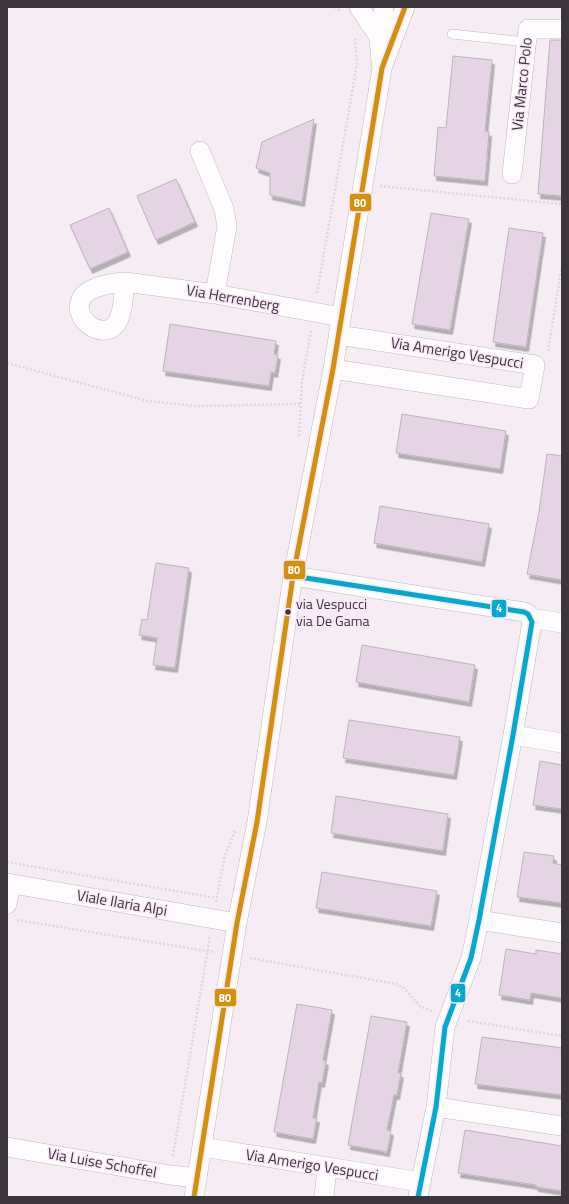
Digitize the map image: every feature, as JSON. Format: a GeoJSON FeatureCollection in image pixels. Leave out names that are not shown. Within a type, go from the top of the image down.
{"type":"FeatureCollection","features":[{"type":"Feature","properties":{"kind":"street"},"geometry":{"type":"LineString","coordinates":[[359,7],[379,37]]}},
{"type":"Feature","properties":{"kind":"street"},"geometry":{"type":"LineString","coordinates":[[382,68],[379,37],[384,7]]}},
{"type":"Feature","properties":{"kind":"street"},"geometry":{"type":"LineString","coordinates":[[194,1197],[237,923],[257,822],[293,576],[333,370],[382,68],[402,14],[417,7]]}},
{"type":"Feature","properties":{"kind":"street","name":"Via Marco Polo"},"geometry":{"type":"LineString","coordinates":[[512,174],[528,29],[562,29]]}},
{"type":"Feature","properties":{"kind":"street"},"geometry":{"type":"LineString","coordinates":[[200,151],[224,209],[227,226],[215,294]]}},
{"type":"Feature","properties":{"kind":"street","name":"Via Herrenberg"},"geometry":{"type":"LineString","coordinates":[[125,282],[215,294],[340,326]]}},
{"type":"Feature","properties":{"kind":"street","name":"Via Amerigo Vespucci"},"geometry":{"type":"LineString","coordinates":[[333,370],[529,399],[535,365],[340,326]]}},
{"type":"Feature","properties":{"kind":"street"},"geometry":{"type":"LineString","coordinates":[[293,576],[524,612],[530,618],[532,627],[514,735],[471,958],[446,1027],[436,1107],[420,1190]]}},
{"type":"Feature","properties":{"kind":"street"},"geometry":{"type":"LineString","coordinates":[[530,618],[562,623]]}},
{"type":"Feature","properties":{"kind":"street"},"geometry":{"type":"LineString","coordinates":[[514,735],[562,743]]}},
{"type":"Feature","properties":{"kind":"street"},"geometry":{"type":"LineString","coordinates":[[7,904],[9,884]]}},
{"type":"Feature","properties":{"kind":"street","name":"Viale Ilaria Alpi"},"geometry":{"type":"LineString","coordinates":[[9,884],[237,923]]}},
{"type":"Feature","properties":{"kind":"street"},"geometry":{"type":"LineString","coordinates":[[479,920],[562,933]]}},
{"type":"Feature","properties":{"kind":"street"},"geometry":{"type":"LineString","coordinates":[[436,1107],[562,1126]]}},
{"type":"Feature","properties":{"kind":"street","name":"Via Luise Schoffel"},"geometry":{"type":"LineString","coordinates":[[7,1147],[170,1175],[197,1178]]}},
{"type":"Feature","properties":{"kind":"street","name":"Via Amerigo Vespucci"},"geometry":{"type":"LineString","coordinates":[[203,1147],[327,1168],[420,1190]]}},
{"type":"Feature","properties":{"kind":"street"},"geometry":{"type":"LineString","coordinates":[[324,1197],[327,1168]]}},
{"type":"Feature","properties":{"kind":"lane"},"geometry":{"type":"LineString","coordinates":[[452,34],[526,42]]}},
{"type":"Feature","properties":{"kind":"path"},"geometry":{"type":"LineString","coordinates":[[364,185],[562,204]]}},
{"type":"Feature","properties":{"kind":"path"},"geometry":{"type":"LineString","coordinates":[[547,353],[562,264]]}},
{"type":"Feature","properties":{"kind":"path"},"geometry":{"type":"LineString","coordinates":[[7,363],[148,401],[196,406],[301,404]]}},
{"type":"Feature","properties":{"kind":"path"},"geometry":{"type":"LineString","coordinates":[[7,862],[216,898]]}},
{"type":"Feature","properties":{"kind":"path"},"geometry":{"type":"LineString","coordinates":[[449,1018],[562,1036]]}},
{"type":"Feature","properties":{"kind":"building"},"geometry":{"type":"Polygon","coordinates":[[[550,40],[562,40],[562,196],[538,194],[550,40]]]}},
{"type":"Feature","properties":{"kind":"building"},"geometry":{"type":"Polygon","coordinates":[[[453,56],[492,60],[485,131],[489,132],[485,181],[434,176],[438,127],[446,128],[453,56]]]}},
{"type":"Feature","properties":{"kind":"building"},"geometry":{"type":"Polygon","coordinates":[[[314,119],[302,202],[270,195],[270,173],[256,168],[262,142],[314,119]]]}},
{"type":"Feature","properties":{"kind":"building"},"geometry":{"type":"Polygon","coordinates":[[[176,179],[195,222],[156,240],[137,196],[176,179]]]}},
{"type":"Feature","properties":{"kind":"building"},"geometry":{"type":"Polygon","coordinates":[[[109,208],[128,252],[90,269],[70,225],[109,208]]]}},
{"type":"Feature","properties":{"kind":"building"},"geometry":{"type":"Polygon","coordinates":[[[431,213],[469,219],[450,330],[412,324],[431,213]]]}},
{"type":"Feature","properties":{"kind":"building"},"geometry":{"type":"Polygon","coordinates":[[[509,228],[543,233],[526,347],[493,342],[509,228]]]}},
{"type":"Feature","properties":{"kind":"building"},"geometry":{"type":"Polygon","coordinates":[[[170,324],[276,341],[274,354],[278,355],[275,373],[271,372],[269,386],[163,371],[170,324]]]}},
{"type":"Feature","properties":{"kind":"building"},"geometry":{"type":"Polygon","coordinates":[[[402,414],[506,431],[500,469],[396,453],[402,414]]]}},
{"type":"Feature","properties":{"kind":"building"},"geometry":{"type":"Polygon","coordinates":[[[547,454],[562,456],[562,580],[527,574],[539,512],[547,454]]]}},
{"type":"Feature","properties":{"kind":"building"},"geometry":{"type":"Polygon","coordinates":[[[380,506],[489,524],[482,562],[374,543],[380,506]]]}},
{"type":"Feature","properties":{"kind":"building"},"geometry":{"type":"Polygon","coordinates":[[[156,563],[189,568],[175,668],[153,665],[157,638],[139,635],[142,619],[147,620],[156,563]]]}},
{"type":"Feature","properties":{"kind":"building"},"geometry":{"type":"Polygon","coordinates":[[[362,645],[475,665],[469,702],[356,682],[362,645]]]}},
{"type":"Feature","properties":{"kind":"building"},"geometry":{"type":"Polygon","coordinates":[[[349,720],[460,737],[454,775],[343,758],[349,720]]]}},
{"type":"Feature","properties":{"kind":"building"},"geometry":{"type":"Polygon","coordinates":[[[540,761],[562,765],[562,809],[533,805],[540,761]]]}},
{"type":"Feature","properties":{"kind":"building"},"geometry":{"type":"Polygon","coordinates":[[[336,796],[448,814],[443,851],[331,833],[336,796]]]}},
{"type":"Feature","properties":{"kind":"building"},"geometry":{"type":"Polygon","coordinates":[[[524,852],[554,856],[553,863],[562,865],[562,903],[517,897],[524,852]]]}},
{"type":"Feature","properties":{"kind":"building"},"geometry":{"type":"Polygon","coordinates":[[[322,872],[437,891],[431,926],[316,908],[322,872]]]}},
{"type":"Feature","properties":{"kind":"building"},"geometry":{"type":"Polygon","coordinates":[[[506,949],[536,954],[536,950],[562,954],[562,998],[531,993],[530,1000],[499,995],[506,949]]]}},
{"type":"Feature","properties":{"kind":"building"},"geometry":{"type":"Polygon","coordinates":[[[297,1004],[332,1010],[323,1060],[326,1061],[322,1083],[319,1082],[313,1118],[317,1118],[313,1139],[274,1132],[297,1004]]]}},
{"type":"Feature","properties":{"kind":"building"},"geometry":{"type":"Polygon","coordinates":[[[371,1016],[407,1022],[398,1073],[401,1073],[397,1095],[394,1095],[387,1130],[391,1131],[387,1152],[348,1145],[371,1016]]]}},
{"type":"Feature","properties":{"kind":"building"},"geometry":{"type":"Polygon","coordinates":[[[482,1037],[562,1048],[562,1095],[475,1084],[482,1037]]]}},
{"type":"Feature","properties":{"kind":"building"},"geometry":{"type":"Polygon","coordinates":[[[465,1130],[562,1146],[562,1191],[536,1187],[536,1185],[458,1173],[465,1130]]]}},
{"type":"Feature","properties":{"kind":"transit line","name":"80"},"geometry":{"type":"LineString","coordinates":[[194,1197],[237,923],[257,822],[293,576],[333,369],[382,68],[405,7]]}},
{"type":"Feature","properties":{"kind":"transit line","name":"4"},"geometry":{"type":"LineString","coordinates":[[293,576],[524,612],[528,614],[532,622],[513,735],[471,958],[445,1027],[436,1107],[418,1197]]}},
{"type":"Feature","properties":{"kind":"place","name":"via Vespucci via De Gama"},"geometry":{"type":"Point","coordinates":[288,612]}}]}
